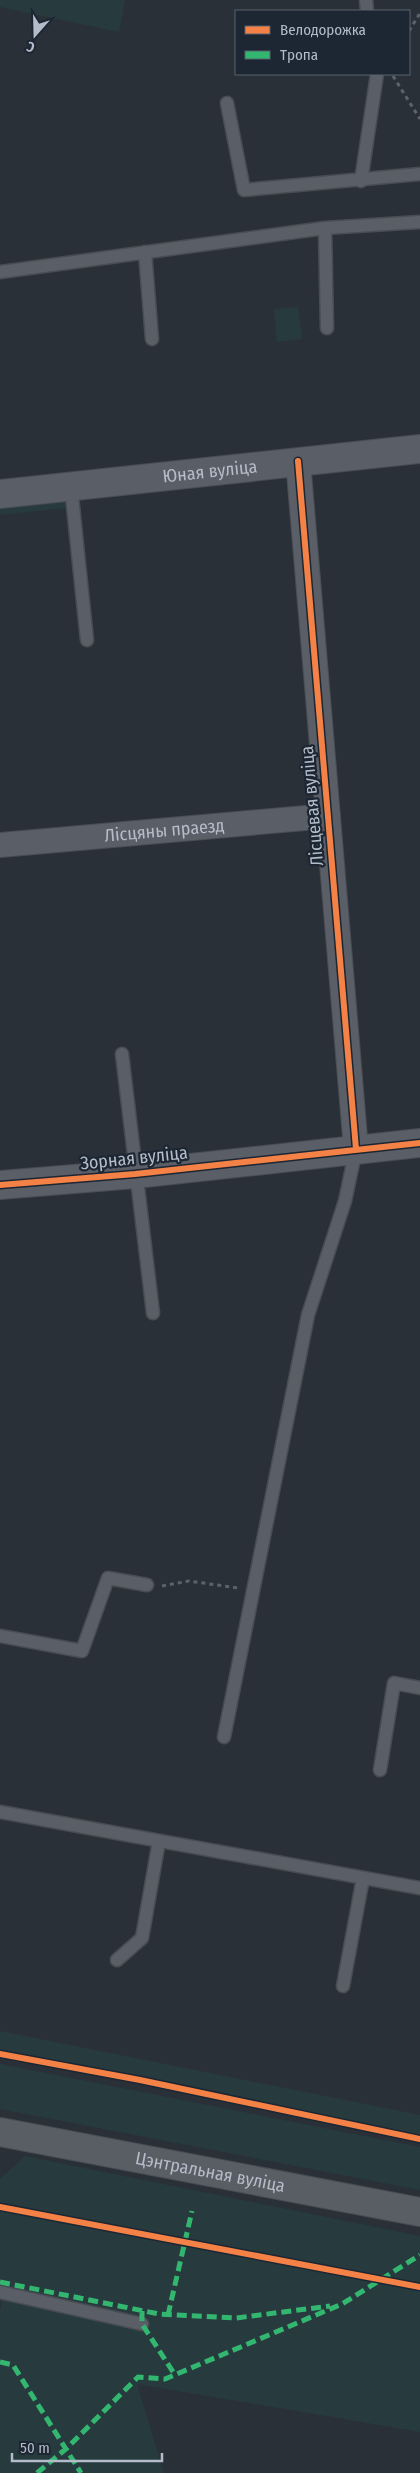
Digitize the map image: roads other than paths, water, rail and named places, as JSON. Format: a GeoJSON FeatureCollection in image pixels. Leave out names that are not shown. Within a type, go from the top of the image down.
{"type":"FeatureCollection","features":[{"type":"Feature","properties":{"kind":"main road","name":"Цэнтральная вуліца"},"geometry":{"type":"LineString","coordinates":[[0,2132],[420,2212]]}},
{"type":"Feature","properties":{"kind":"street","name":"Юная вуліца"},"geometry":{"type":"LineString","coordinates":[[0,494],[420,449]]}},
{"type":"Feature","properties":{"kind":"street","name":"Лісцевая вуліца"},"geometry":{"type":"LineString","coordinates":[[298,461],[356,1149]]}},
{"type":"Feature","properties":{"kind":"street","name":"Лісцяны праезд"},"geometry":{"type":"LineString","coordinates":[[0,846],[328,816]]}},
{"type":"Feature","properties":{"kind":"street","name":"Зорная вуліца"},"geometry":{"type":"LineString","coordinates":[[0,1185],[135,1174],[420,1143]]}},
{"type":"Feature","properties":{"kind":"lane"},"geometry":{"type":"LineString","coordinates":[[361,181],[377,75]]}},
{"type":"Feature","properties":{"kind":"lane"},"geometry":{"type":"LineString","coordinates":[[227,103],[244,190],[361,181],[420,174]]}},
{"type":"Feature","properties":{"kind":"lane"},"geometry":{"type":"LineString","coordinates":[[0,272],[325,228],[420,222]]}},
{"type":"Feature","properties":{"kind":"lane"},"geometry":{"type":"LineString","coordinates":[[325,228],[327,328]]}},
{"type":"Feature","properties":{"kind":"lane"},"geometry":{"type":"LineString","coordinates":[[145,252],[152,339]]}},
{"type":"Feature","properties":{"kind":"lane"},"geometry":{"type":"LineString","coordinates":[[71,487],[87,640]]}},
{"type":"Feature","properties":{"kind":"lane"},"geometry":{"type":"LineString","coordinates":[[122,1054],[153,1312]]}},
{"type":"Feature","properties":{"kind":"lane"},"geometry":{"type":"LineString","coordinates":[[224,1737],[308,1315],[345,1202],[356,1149]]}},
{"type":"Feature","properties":{"kind":"lane"},"geometry":{"type":"LineString","coordinates":[[0,1636],[82,1651],[108,1578],[148,1585]]}},
{"type":"Feature","properties":{"kind":"lane"},"geometry":{"type":"LineString","coordinates":[[380,1770],[394,1683],[420,1688]]}},
{"type":"Feature","properties":{"kind":"lane"},"geometry":{"type":"LineString","coordinates":[[0,1812],[420,1888]]}},
{"type":"Feature","properties":{"kind":"lane"},"geometry":{"type":"LineString","coordinates":[[117,1960],[142,1938],[159,1841]]}},
{"type":"Feature","properties":{"kind":"lane"},"geometry":{"type":"LineString","coordinates":[[344,1986],[363,1878]]}},
{"type":"Feature","properties":{"kind":"lane"},"geometry":{"type":"LineString","coordinates":[[0,2292],[142,2324]]}}]}
